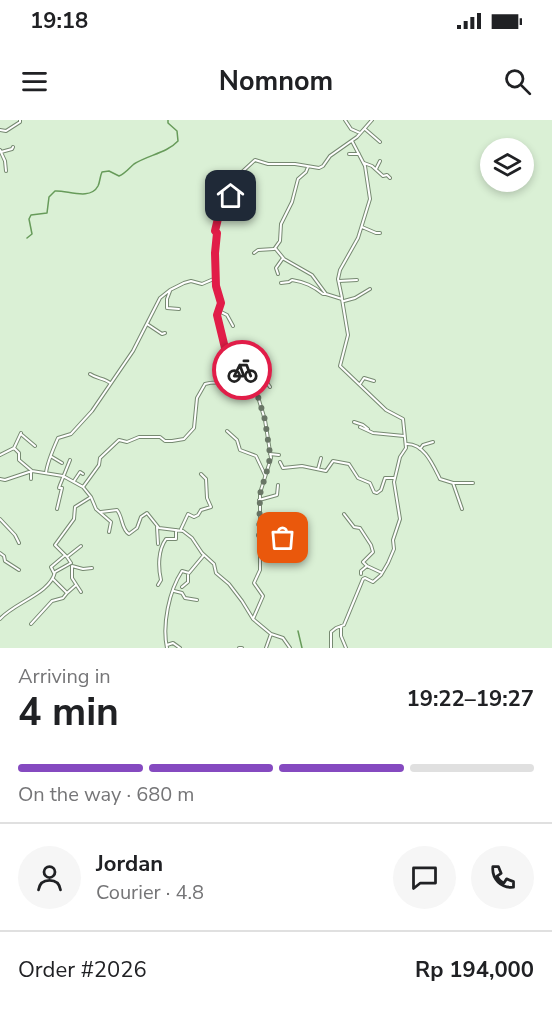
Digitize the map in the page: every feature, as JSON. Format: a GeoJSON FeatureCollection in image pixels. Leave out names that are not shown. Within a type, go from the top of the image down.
{"type":"FeatureCollection","features":[{"type":"Feature","properties":{"kind":"street"},"geometry":{"type":"LineString","coordinates":[[0,130],[6,131],[21,120]]}},
{"type":"Feature","properties":{"kind":"street"},"geometry":{"type":"LineString","coordinates":[[345,120],[351,129],[361,133]]}},
{"type":"Feature","properties":{"kind":"street"},"geometry":{"type":"LineString","coordinates":[[254,619],[263,596],[254,583],[260,570],[259,500],[270,454],[263,413],[254,385],[225,348],[217,310],[221,303],[216,286],[216,221],[223,204],[237,191],[242,172],[255,160],[268,164],[290,164],[316,169],[323,166],[330,156],[352,141],[372,120]]}},
{"type":"Feature","properties":{"kind":"street"},"geometry":{"type":"LineString","coordinates":[[365,129],[380,142]]}},
{"type":"Feature","properties":{"kind":"street"},"geometry":{"type":"LineString","coordinates":[[331,648],[331,633],[344,625],[363,579],[374,582],[382,573],[394,549],[393,540],[400,519],[399,504],[395,494],[395,478],[400,457],[406,448],[403,419],[386,410],[360,384],[344,373],[340,366],[348,335],[339,281],[340,270],[354,249],[370,199],[364,163],[352,141]]}},
{"type":"Feature","properties":{"kind":"street"},"geometry":{"type":"LineString","coordinates":[[6,171],[1,151],[13,147]]}},
{"type":"Feature","properties":{"kind":"street"},"geometry":{"type":"LineString","coordinates":[[350,154],[359,154]]}},
{"type":"Feature","properties":{"kind":"street"},"geometry":{"type":"LineString","coordinates":[[376,169],[380,161]]}},
{"type":"Feature","properties":{"kind":"street"},"geometry":{"type":"LineString","coordinates":[[364,163],[376,169],[383,177],[387,175],[390,178]]}},
{"type":"Feature","properties":{"kind":"street"},"geometry":{"type":"LineString","coordinates":[[254,253],[258,250],[275,248],[280,241],[281,224],[292,202],[297,181],[308,167]]}},
{"type":"Feature","properties":{"kind":"street"},"geometry":{"type":"LineString","coordinates":[[362,226],[380,233]]}},
{"type":"Feature","properties":{"kind":"street"},"geometry":{"type":"LineString","coordinates":[[275,248],[283,258],[312,275],[326,294]]}},
{"type":"Feature","properties":{"kind":"street"},"geometry":{"type":"LineString","coordinates":[[278,274],[276,268],[283,258]]}},
{"type":"Feature","properties":{"kind":"street"},"geometry":{"type":"LineString","coordinates":[[46,473],[47,464],[52,458],[58,438],[71,434],[82,423],[133,351],[158,301],[170,290],[184,282],[194,281],[202,284],[216,278]]}},
{"type":"Feature","properties":{"kind":"street"},"geometry":{"type":"LineString","coordinates":[[281,283],[292,280],[302,281],[323,294],[343,300],[356,298],[370,289]]}},
{"type":"Feature","properties":{"kind":"street"},"geometry":{"type":"LineString","coordinates":[[339,281],[357,280]]}},
{"type":"Feature","properties":{"kind":"street"},"geometry":{"type":"LineString","coordinates":[[170,290],[166,299],[167,308],[179,309]]}},
{"type":"Feature","properties":{"kind":"street"},"geometry":{"type":"LineString","coordinates":[[217,310],[227,315],[232,326]]}},
{"type":"Feature","properties":{"kind":"street"},"geometry":{"type":"LineString","coordinates":[[146,324],[162,334],[165,333]]}},
{"type":"Feature","properties":{"kind":"street"},"geometry":{"type":"LineString","coordinates":[[90,374],[110,383]]}},
{"type":"Feature","properties":{"kind":"street"},"geometry":{"type":"LineString","coordinates":[[83,487],[99,465],[100,458],[120,440],[127,442],[140,437],[161,437],[165,441],[171,441],[185,438],[194,428],[197,398],[206,384],[222,382],[233,384],[246,375],[261,374],[271,385]]}},
{"type":"Feature","properties":{"kind":"street"},"geometry":{"type":"LineString","coordinates":[[360,384],[364,378],[374,381]]}},
{"type":"Feature","properties":{"kind":"street"},"geometry":{"type":"LineString","coordinates":[[354,423],[363,425],[373,433],[404,436]]}},
{"type":"Feature","properties":{"kind":"street"},"geometry":{"type":"LineString","coordinates":[[360,427],[368,429]]}},
{"type":"Feature","properties":{"kind":"street"},"geometry":{"type":"LineString","coordinates":[[227,431],[237,440],[239,449],[256,456],[266,475]]}},
{"type":"Feature","properties":{"kind":"street"},"geometry":{"type":"LineString","coordinates":[[0,455],[14,448],[21,434],[35,446]]}},
{"type":"Feature","properties":{"kind":"street"},"geometry":{"type":"LineString","coordinates":[[420,448],[433,442]]}},
{"type":"Feature","properties":{"kind":"street"},"geometry":{"type":"LineString","coordinates":[[406,444],[414,444],[420,448],[435,467],[440,479],[453,483],[473,483]]}},
{"type":"Feature","properties":{"kind":"street"},"geometry":{"type":"LineString","coordinates":[[14,448],[20,453],[19,459],[32,471]]}},
{"type":"Feature","properties":{"kind":"street"},"geometry":{"type":"LineString","coordinates":[[270,454],[279,455]]}},
{"type":"Feature","properties":{"kind":"street"},"geometry":{"type":"LineString","coordinates":[[52,458],[62,463]]}},
{"type":"Feature","properties":{"kind":"street"},"geometry":{"type":"LineString","coordinates":[[318,470],[321,458]]}},
{"type":"Feature","properties":{"kind":"street"},"geometry":{"type":"LineString","coordinates":[[57,510],[62,488],[59,487],[70,460]]}},
{"type":"Feature","properties":{"kind":"street"},"geometry":{"type":"LineString","coordinates":[[280,462],[283,468],[302,466],[328,471],[333,461],[350,464],[358,478],[370,483],[374,492],[377,493],[381,490],[385,478],[395,478]]}},
{"type":"Feature","properties":{"kind":"street"},"geometry":{"type":"LineString","coordinates":[[31,479],[32,471]]}},
{"type":"Feature","properties":{"kind":"street"},"geometry":{"type":"LineString","coordinates":[[0,479],[5,480],[32,471],[63,476],[74,481],[83,487],[96,509],[111,522],[109,532]]}},
{"type":"Feature","properties":{"kind":"street"},"geometry":{"type":"LineString","coordinates":[[74,481],[79,473],[83,474]]}},
{"type":"Feature","properties":{"kind":"street"},"geometry":{"type":"LineString","coordinates":[[181,531],[188,514],[198,516],[201,510],[211,507],[207,498],[206,479],[201,474]]}},
{"type":"Feature","properties":{"kind":"street"},"geometry":{"type":"LineString","coordinates":[[453,483],[462,509]]}},
{"type":"Feature","properties":{"kind":"street"},"geometry":{"type":"LineString","coordinates":[[259,500],[277,495],[278,485]]}},
{"type":"Feature","properties":{"kind":"street"},"geometry":{"type":"LineString","coordinates":[[81,592],[72,578],[72,565],[55,546],[74,519],[75,507],[91,498]]}},
{"type":"Feature","properties":{"kind":"street"},"geometry":{"type":"LineString","coordinates":[[101,512],[117,510],[127,533],[135,530],[140,518],[149,514],[157,527],[158,544]]}},
{"type":"Feature","properties":{"kind":"street"},"geometry":{"type":"LineString","coordinates":[[344,514],[354,527],[360,528],[372,547],[373,552],[363,562],[367,567],[382,573]]}},
{"type":"Feature","properties":{"kind":"street"},"geometry":{"type":"LineString","coordinates":[[0,519],[15,535],[19,543]]}},
{"type":"Feature","properties":{"kind":"street"},"geometry":{"type":"LineString","coordinates":[[157,527],[181,531],[192,538],[204,555],[214,564],[216,573],[238,595],[254,619],[271,634],[283,638],[291,648]]}},
{"type":"Feature","properties":{"kind":"street"},"geometry":{"type":"LineString","coordinates":[[158,585],[161,579],[158,571],[161,560],[159,555],[163,542],[166,539],[176,539],[176,530]]}},
{"type":"Feature","properties":{"kind":"street"},"geometry":{"type":"LineString","coordinates":[[259,542],[268,537],[275,539],[276,542],[284,539]]}},
{"type":"Feature","properties":{"kind":"street"},"geometry":{"type":"LineString","coordinates":[[0,619],[53,579],[54,573],[51,567],[81,546]]}},
{"type":"Feature","properties":{"kind":"street"},"geometry":{"type":"LineString","coordinates":[[259,549],[269,550],[277,558],[283,560],[298,558]]}},
{"type":"Feature","properties":{"kind":"street"},"geometry":{"type":"LineString","coordinates":[[0,553],[4,556],[5,561],[19,570]]}},
{"type":"Feature","properties":{"kind":"street"},"geometry":{"type":"LineString","coordinates":[[182,587],[188,582],[188,574],[204,555]]}},
{"type":"Feature","properties":{"kind":"street"},"geometry":{"type":"LineString","coordinates":[[54,573],[72,565],[83,569],[92,568]]}},
{"type":"Feature","properties":{"kind":"street"},"geometry":{"type":"LineString","coordinates":[[361,574],[361,571],[367,567]]}},
{"type":"Feature","properties":{"kind":"street"},"geometry":{"type":"LineString","coordinates":[[180,648],[173,643],[167,647],[165,629],[178,579],[182,571],[188,574]]}},
{"type":"Feature","properties":{"kind":"street"},"geometry":{"type":"LineString","coordinates":[[172,576],[178,579]]}},
{"type":"Feature","properties":{"kind":"street"},"geometry":{"type":"LineString","coordinates":[[53,579],[67,593]]}},
{"type":"Feature","properties":{"kind":"street"},"geometry":{"type":"LineString","coordinates":[[31,624],[52,601],[63,598],[76,585]]}},
{"type":"Feature","properties":{"kind":"street"},"geometry":{"type":"LineString","coordinates":[[174,591],[183,593],[185,598],[197,600]]}},
{"type":"Feature","properties":{"kind":"street"},"geometry":{"type":"LineString","coordinates":[[341,626],[341,636],[346,648]]}},
{"type":"Feature","properties":{"kind":"street"},"geometry":{"type":"LineString","coordinates":[[266,648],[271,634]]}},
{"type":"Feature","properties":{"kind":"waterway"},"geometry":{"type":"LineString","coordinates":[[27,238],[32,234],[29,219],[31,215],[47,213],[49,197],[55,191],[90,193],[98,186],[102,172],[109,171],[119,176],[134,164],[174,145],[178,141],[177,131],[168,123],[168,120]]}},
{"type":"Feature","properties":{"kind":"waterway"},"geometry":{"type":"LineString","coordinates":[[298,631],[302,648]]}},
{"type":"Feature","properties":{"kind":"way so far"},"geometry":{"type":"LineString","coordinates":[[242,370],[256,390],[265,420],[271,458],[259,500],[261,515],[259,542],[268,537],[275,539],[276,542],[283,538]]}},
{"type":"Feature","properties":{"kind":"route"},"geometry":{"type":"LineString","coordinates":[[231,196],[220,210],[215,231],[217,233],[216,286],[221,303],[217,315],[225,348],[242,370]]}}]}
